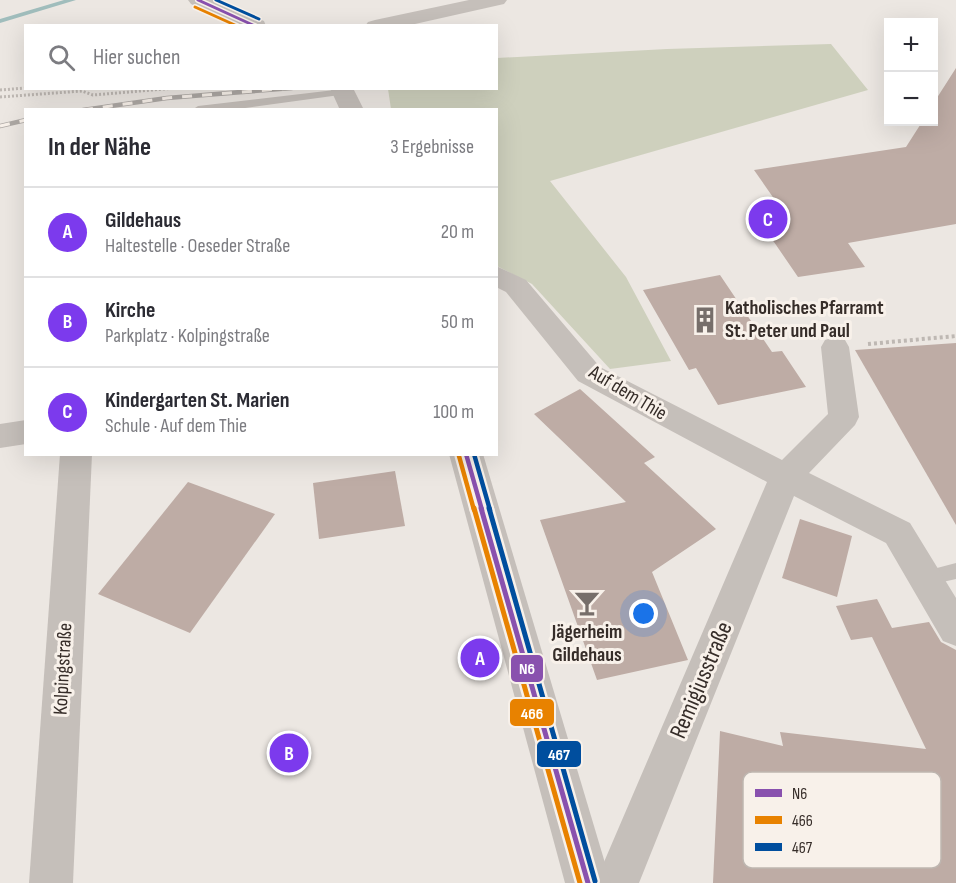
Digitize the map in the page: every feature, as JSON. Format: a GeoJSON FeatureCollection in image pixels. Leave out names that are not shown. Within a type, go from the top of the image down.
{"type":"FeatureCollection","features":[{"type":"Feature","properties":{"kind":"street"},"geometry":{"type":"LineString","coordinates":[[198,0],[252,24]]}},
{"type":"Feature","properties":{"kind":"street"},"geometry":{"type":"LineString","coordinates":[[384,24],[497,0]]}},
{"type":"Feature","properties":{"kind":"street","name":"Auf dem Thie"},"geometry":{"type":"LineString","coordinates":[[498,276],[516,286],[589,374],[898,533],[956,630]]}},
{"type":"Feature","properties":{"kind":"street"},"geometry":{"type":"LineString","coordinates":[[786,477],[844,417],[835,347]]}},
{"type":"Feature","properties":{"kind":"street"},"geometry":{"type":"LineString","coordinates":[[0,436],[24,432]]}},
{"type":"Feature","properties":{"kind":"street","name":"Kolpingstraße"},"geometry":{"type":"LineString","coordinates":[[51,883],[76,456]]}},
{"type":"Feature","properties":{"kind":"street"},"geometry":{"type":"LineString","coordinates":[[467,456],[517,636],[539,704],[588,883]]}},
{"type":"Feature","properties":{"kind":"street","name":"Remigiusstraße"},"geometry":{"type":"LineString","coordinates":[[617,883],[786,477]]}},
{"type":"Feature","properties":{"kind":"lane"},"geometry":{"type":"LineString","coordinates":[[219,108],[346,96]]}},
{"type":"Feature","properties":{"kind":"lane"},"geometry":{"type":"LineString","coordinates":[[925,578],[956,571]]}},
{"type":"Feature","properties":{"kind":"path"},"geometry":{"type":"LineString","coordinates":[[0,90],[24,88]]}},
{"type":"Feature","properties":{"kind":"path"},"geometry":{"type":"LineString","coordinates":[[93,95],[94,90]]}},
{"type":"Feature","properties":{"kind":"path"},"geometry":{"type":"LineString","coordinates":[[0,97],[82,91],[93,95],[152,90]]}},
{"type":"Feature","properties":{"kind":"path"},"geometry":{"type":"LineString","coordinates":[[835,347],[956,336]]}},
{"type":"Feature","properties":{"kind":"green space"},"geometry":{"type":"Polygon","coordinates":[[[831,44],[868,90],[550,181],[626,277],[671,361],[610,369],[532,284],[498,267],[498,108],[391,108],[388,90],[498,90],[498,58],[667,49],[831,44]]]}},
{"type":"Feature","properties":{"kind":"building"},"geometry":{"type":"Polygon","coordinates":[[[956,68],[956,224],[848,243],[865,267],[798,277],[750,207],[777,203],[754,170],[906,147],[919,126],[938,126],[938,96],[956,68]]]}},
{"type":"Feature","properties":{"kind":"building","name":"Katholisches Pfarramt St. Peter und Paul"},"geometry":{"type":"Polygon","coordinates":[[[720,275],[772,352],[782,351],[806,387],[718,405],[696,368],[689,370],[643,290],[720,275]]]}},
{"type":"Feature","properties":{"kind":"building"},"geometry":{"type":"Polygon","coordinates":[[[956,343],[956,525],[855,350],[956,343]]]}},
{"type":"Feature","properties":{"kind":"building"},"geometry":{"type":"Polygon","coordinates":[[[580,389],[655,457],[644,463],[716,529],[652,572],[688,660],[597,680],[540,520],[626,502],[534,414],[580,389]]]}},
{"type":"Feature","properties":{"kind":"building"},"geometry":{"type":"Polygon","coordinates":[[[395,471],[405,526],[319,539],[313,483],[395,471]]]}},
{"type":"Feature","properties":{"kind":"building"},"geometry":{"type":"Polygon","coordinates":[[[188,482],[275,514],[190,633],[98,594],[188,482]]]}},
{"type":"Feature","properties":{"kind":"building"},"geometry":{"type":"Polygon","coordinates":[[[800,519],[852,536],[837,597],[782,578],[800,519]]]}},
{"type":"Feature","properties":{"kind":"building"},"geometry":{"type":"Polygon","coordinates":[[[877,599],[892,628],[929,622],[941,642],[956,650],[956,883],[713,883],[720,731],[783,746],[780,732],[926,749],[872,637],[851,640],[836,606],[877,599]]]}},
{"type":"Feature","properties":{"kind":"waterway"},"geometry":{"type":"LineString","coordinates":[[0,21],[72,0]]}},
{"type":"Feature","properties":{"kind":"railway"},"geometry":{"type":"LineString","coordinates":[[97,108],[167,98],[267,90]]}},
{"type":"Feature","properties":{"kind":"railway"},"geometry":{"type":"LineString","coordinates":[[0,126],[24,120]]}},
{"type":"Feature","properties":{"kind":"transit line","name":"N6"},"geometry":{"type":"LineString","coordinates":[[198,0],[251,24]]}},
{"type":"Feature","properties":{"kind":"transit line","name":"467"},"geometry":{"type":"LineString","coordinates":[[216,0],[259,19]]}},
{"type":"Feature","properties":{"kind":"transit line","name":"466"},"geometry":{"type":"LineString","coordinates":[[195,7],[233,24]]}},
{"type":"Feature","properties":{"kind":"transit line","name":"466"},"geometry":{"type":"LineString","coordinates":[[459,456],[580,883]]}},
{"type":"Feature","properties":{"kind":"transit line","name":"N6"},"geometry":{"type":"LineString","coordinates":[[467,456],[588,883]]}},
{"type":"Feature","properties":{"kind":"transit line","name":"467"},"geometry":{"type":"LineString","coordinates":[[475,456],[595,881]]}},
{"type":"Feature","properties":{"kind":"place","name":"Kindergarten St. Marien"},"geometry":{"type":"Point","coordinates":[768,219]}},
{"type":"Feature","properties":{"kind":"place","name":"Katholisches Pfarramt St. Peter und Paul"},"geometry":{"type":"Point","coordinates":[705,320]}},
{"type":"Feature","properties":{"kind":"place","name":"Jägerheim Gildehaus"},"geometry":{"type":"Point","coordinates":[587,603]}},
{"type":"Feature","properties":{"kind":"place","name":"Gildehaus"},"geometry":{"type":"Point","coordinates":[480,658]}},
{"type":"Feature","properties":{"kind":"place","name":"Kirche"},"geometry":{"type":"Point","coordinates":[289,753]}}]}
